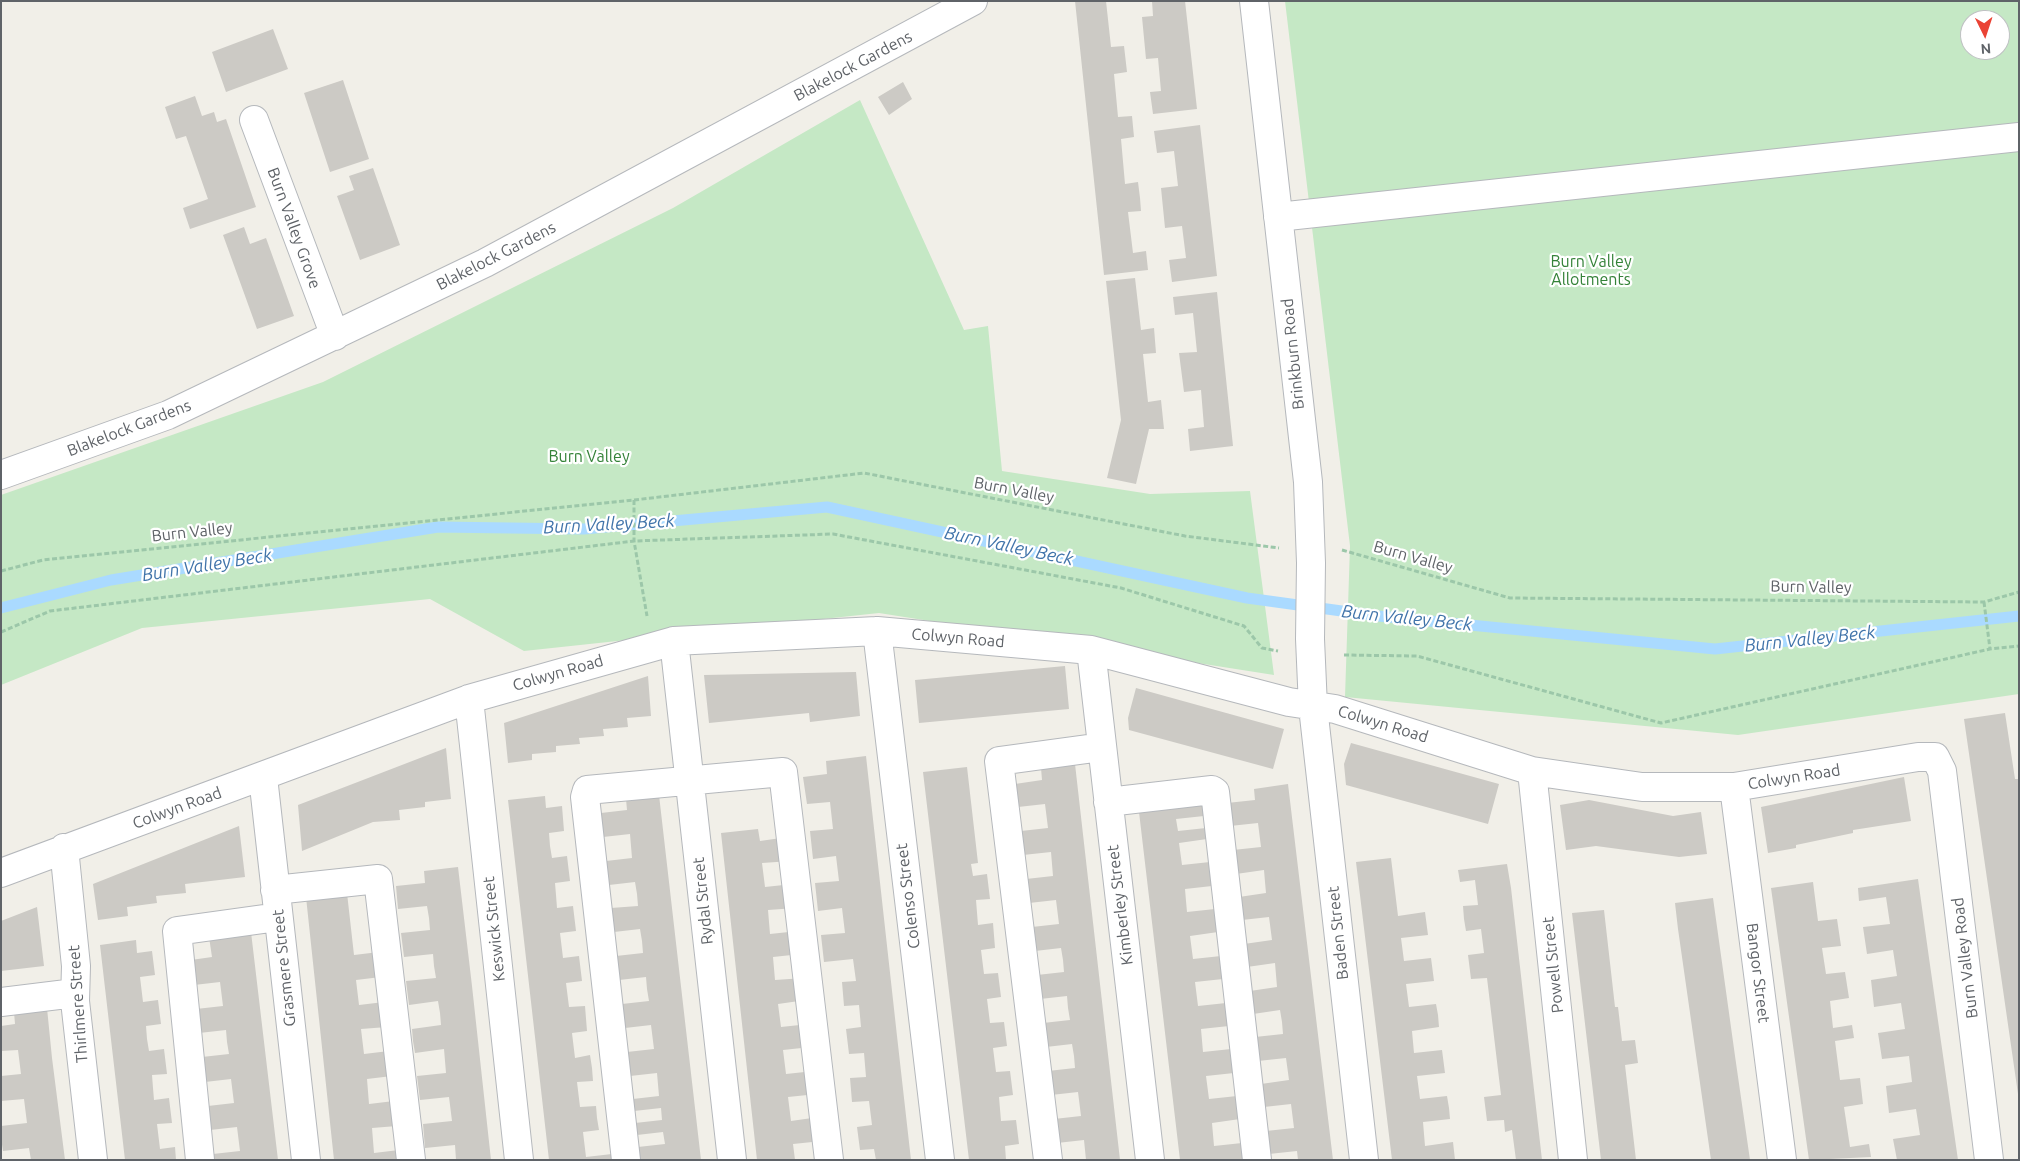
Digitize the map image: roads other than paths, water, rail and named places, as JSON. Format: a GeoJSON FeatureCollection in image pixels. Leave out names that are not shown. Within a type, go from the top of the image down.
{"type":"FeatureCollection","features":[{"type":"Feature","properties":{"kind":"street","name":"Blakelock Gardens"},"geometry":{"type":"LineString","coordinates":[[1,475],[168,415],[485,263],[973,1]]}},
{"type":"Feature","properties":{"kind":"street","name":"Brinkburn Road"},"geometry":{"type":"LineString","coordinates":[[1254,1],[1308,482],[1313,707]]}},
{"type":"Feature","properties":{"kind":"street","name":"Burn Valley Grove"},"geometry":{"type":"LineString","coordinates":[[254,120],[335,336]]}},
{"type":"Feature","properties":{"kind":"street"},"geometry":{"type":"LineString","coordinates":[[1278,217],[2019,137]]}},
{"type":"Feature","properties":{"kind":"street","name":"Colwyn Road"},"geometry":{"type":"LineString","coordinates":[[1,874],[64,848],[263,777],[469,698],[663,644],[877,631],[1091,650],[1313,707],[1335,709],[1532,771],[1642,787],[1734,787],[1918,757],[1935,757]]}},
{"type":"Feature","properties":{"kind":"street","name":"Colenso Street"},"geometry":{"type":"LineString","coordinates":[[877,631],[940,1160]]}},
{"type":"Feature","properties":{"kind":"street","name":"Rydal Street"},"geometry":{"type":"LineString","coordinates":[[663,644],[690,782],[732,1160]]}},
{"type":"Feature","properties":{"kind":"street","name":"Kimberley Street"},"geometry":{"type":"LineString","coordinates":[[1091,650],[1150,1160]]}},
{"type":"Feature","properties":{"kind":"street","name":"Keswick Street"},"geometry":{"type":"LineString","coordinates":[[469,698],[519,1160]]}},
{"type":"Feature","properties":{"kind":"street","name":"Baden Street"},"geometry":{"type":"LineString","coordinates":[[1313,707],[1364,1160]]}},
{"type":"Feature","properties":{"kind":"street"},"geometry":{"type":"LineString","coordinates":[[1048,1160],[999,761],[1102,747]]}},
{"type":"Feature","properties":{"kind":"street","name":"Burn Valley Road"},"geometry":{"type":"LineString","coordinates":[[1935,757],[1942,771],[1989,1160]]}},
{"type":"Feature","properties":{"kind":"street","name":"Powell Street"},"geometry":{"type":"LineString","coordinates":[[1532,771],[1573,1160]]}},
{"type":"Feature","properties":{"kind":"street"},"geometry":{"type":"LineString","coordinates":[[626,1160],[585,797],[587,790],[784,772],[829,1160]]}},
{"type":"Feature","properties":{"kind":"street","name":"Grasmere Street"},"geometry":{"type":"LineString","coordinates":[[263,777],[306,1160]]}},
{"type":"Feature","properties":{"kind":"street","name":"Bangor Street"},"geometry":{"type":"LineString","coordinates":[[1734,787],[1782,1160]]}},
{"type":"Feature","properties":{"kind":"street"},"geometry":{"type":"LineString","coordinates":[[1108,802],[1212,790],[1215,792],[1257,1160]]}},
{"type":"Feature","properties":{"kind":"street","name":"Thirlmere Street"},"geometry":{"type":"LineString","coordinates":[[64,848],[76,966],[75,993],[93,1160]]}},
{"type":"Feature","properties":{"kind":"street"},"geometry":{"type":"LineString","coordinates":[[276,890],[378,879],[411,1160]]}},
{"type":"Feature","properties":{"kind":"street"},"geometry":{"type":"LineString","coordinates":[[200,1160],[176,931],[278,917]]}},
{"type":"Feature","properties":{"kind":"street"},"geometry":{"type":"LineString","coordinates":[[1,1002],[75,993]]}},
{"type":"Feature","properties":{"kind":"waterway","name":"Burn Valley Beck"},"geometry":{"type":"LineString","coordinates":[[1,608],[111,580],[438,527],[584,529],[827,507],[1247,598],[1378,616],[1715,649],[2019,616]]}},
{"type":"Feature","properties":{"kind":"park label","name":"Burn Valley Allotments"},"geometry":{"type":"Point","coordinates":[1591,271]}},
{"type":"Feature","properties":{"kind":"park label","name":"Burn Valley"},"geometry":{"type":"Point","coordinates":[589,457]}}]}
